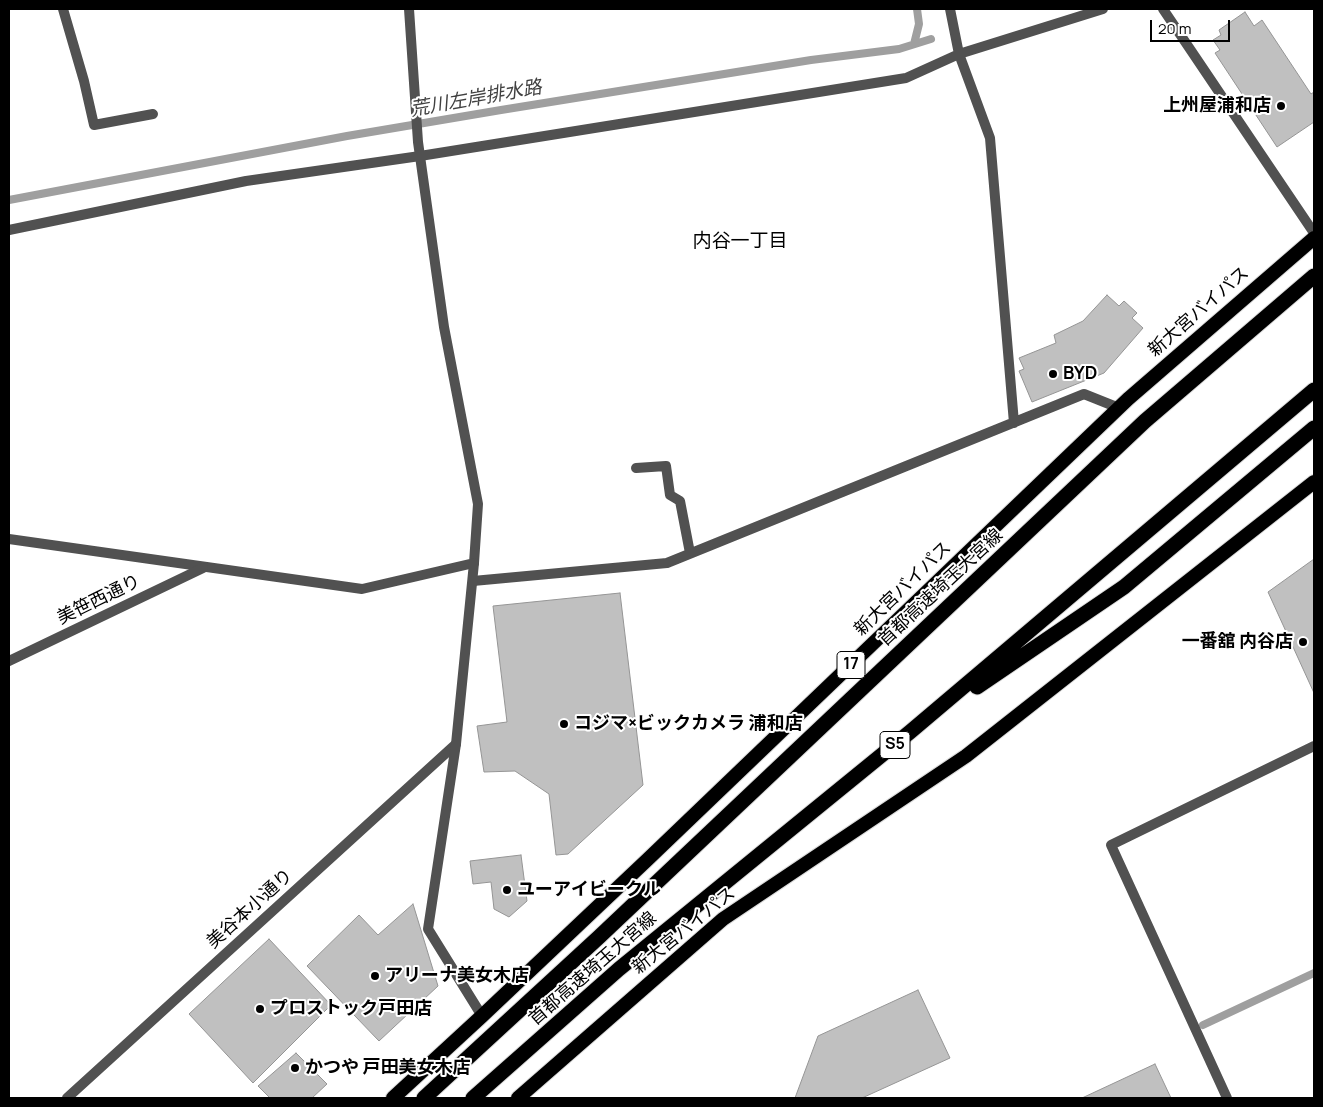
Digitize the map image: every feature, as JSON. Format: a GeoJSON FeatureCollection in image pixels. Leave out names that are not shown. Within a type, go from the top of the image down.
{"type":"FeatureCollection","features":[{"type":"Feature","properties":{"kind":"highway","name":"新大宮バイパス"},"geometry":{"type":"LineString","coordinates":[[393,1098],[482,1016],[1128,399],[1314,238]]}},
{"type":"Feature","properties":{"kind":"highway","name":"首都高速埼玉大宮線"},"geometry":{"type":"LineString","coordinates":[[424,1098],[600,937],[1145,421],[1314,276]]}},
{"type":"Feature","properties":{"kind":"highway","name":"首都高速埼玉大宮線"},"geometry":{"type":"LineString","coordinates":[[473,1098],[619,969],[910,732],[1314,390]]}},
{"type":"Feature","properties":{"kind":"highway"},"geometry":{"type":"LineString","coordinates":[[910,732],[1124,587],[1314,428]]}},
{"type":"Feature","properties":{"kind":"highway","name":"新大宮バイパス"},"geometry":{"type":"LineString","coordinates":[[518,1098],[723,919],[966,756],[1313,486]]}},
{"type":"Feature","properties":{"kind":"street"},"geometry":{"type":"LineString","coordinates":[[63,9],[84,81],[94,125],[152,114]]}},
{"type":"Feature","properties":{"kind":"street"},"geometry":{"type":"LineString","coordinates":[[408,9],[418,142],[444,326],[478,504],[456,744],[428,929],[482,1016]]}},
{"type":"Feature","properties":{"kind":"street"},"geometry":{"type":"LineString","coordinates":[[950,9],[958,50],[990,138],[1014,423]]}},
{"type":"Feature","properties":{"kind":"street"},"geometry":{"type":"LineString","coordinates":[[9,230],[246,181],[420,156],[906,78],[958,50],[1103,9]]}},
{"type":"Feature","properties":{"kind":"street"},"geometry":{"type":"LineString","coordinates":[[1163,9],[1314,233]]}},
{"type":"Feature","properties":{"kind":"street"},"geometry":{"type":"LineString","coordinates":[[472,581],[667,563],[1084,394],[1119,408]]}},
{"type":"Feature","properties":{"kind":"street"},"geometry":{"type":"LineString","coordinates":[[636,468],[666,466],[670,496],[680,502],[690,553]]}},
{"type":"Feature","properties":{"kind":"street"},"geometry":{"type":"LineString","coordinates":[[9,539],[203,568],[362,589],[474,563]]}},
{"type":"Feature","properties":{"kind":"street","name":"美笹西通り"},"geometry":{"type":"LineString","coordinates":[[9,661],[203,568]]}},
{"type":"Feature","properties":{"kind":"street","name":"美谷本小通り"},"geometry":{"type":"LineString","coordinates":[[67,1098],[456,744]]}},
{"type":"Feature","properties":{"kind":"street"},"geometry":{"type":"LineString","coordinates":[[1227,1098],[1111,845],[1314,746]]}},
{"type":"Feature","properties":{"kind":"building"},"geometry":{"type":"Polygon","coordinates":[[[1245,12],[1254,26],[1262,20],[1311,94],[1314,92],[1314,122],[1277,147],[1215,53],[1220,50],[1213,40],[1221,35],[1219,30],[1245,12]]]}},
{"type":"Feature","properties":{"kind":"building"},"geometry":{"type":"Polygon","coordinates":[[[1107,295],[1119,306],[1124,301],[1137,313],[1132,318],[1143,328],[1104,373],[1032,402],[1019,371],[1024,369],[1019,358],[1056,343],[1054,335],[1083,321],[1107,295]]]}},
{"type":"Feature","properties":{"kind":"building","name":"一番舘 内谷店"},"geometry":{"type":"Polygon","coordinates":[[[1314,559],[1314,693],[1268,592],[1314,559]]]}},
{"type":"Feature","properties":{"kind":"building","name":"コジマ×ビックカメラ 浦和店"},"geometry":{"type":"Polygon","coordinates":[[[620,593],[643,785],[568,854],[556,855],[549,794],[515,771],[484,772],[477,726],[507,722],[493,606],[620,593]]]}},
{"type":"Feature","properties":{"kind":"building"},"geometry":{"type":"Polygon","coordinates":[[[521,855],[527,901],[509,917],[494,909],[491,882],[473,884],[470,861],[521,855]]]}},
{"type":"Feature","properties":{"kind":"building","name":"アリーナ美女木店"},"geometry":{"type":"Polygon","coordinates":[[[413,904],[438,986],[379,1041],[307,966],[359,915],[378,935],[413,904]]]}},
{"type":"Feature","properties":{"kind":"building","name":"プロストック戸田店"},"geometry":{"type":"Polygon","coordinates":[[[269,939],[331,1005],[253,1083],[189,1014],[269,939]]]}},
{"type":"Feature","properties":{"kind":"building"},"geometry":{"type":"Polygon","coordinates":[[[918,990],[950,1058],[862,1098],[795,1098],[818,1036],[918,990]]]}},
{"type":"Feature","properties":{"kind":"building","name":"かつや 戸田美女木店"},"geometry":{"type":"Polygon","coordinates":[[[296,1053],[327,1084],[312,1098],[270,1098],[258,1086],[296,1053]]]}},
{"type":"Feature","properties":{"kind":"building"},"geometry":{"type":"Polygon","coordinates":[[[1155,1064],[1171,1098],[1082,1098],[1155,1064]]]}},
{"type":"Feature","properties":{"kind":"waterway","name":"荒川左岸排水路"},"geometry":{"type":"LineString","coordinates":[[914,44],[919,24],[917,9]]}},
{"type":"Feature","properties":{"kind":"waterway","name":"荒川左岸排水路"},"geometry":{"type":"LineString","coordinates":[[9,200],[347,136],[811,60],[899,49],[931,39]]}},
{"type":"Feature","properties":{"kind":"waterway"},"geometry":{"type":"LineString","coordinates":[[1203,1025],[1314,973]]}},
{"type":"Feature","properties":{"kind":"place","name":"上州屋浦和店"},"geometry":{"type":"Point","coordinates":[1281,106]}},
{"type":"Feature","properties":{"kind":"place","name":"BYD"},"geometry":{"type":"Point","coordinates":[1053,374]}},
{"type":"Feature","properties":{"kind":"place","name":"一番舘 内谷店"},"geometry":{"type":"Point","coordinates":[1303,642]}},
{"type":"Feature","properties":{"kind":"place","name":"コジマ×ビックカメラ 浦和店"},"geometry":{"type":"Point","coordinates":[564,724]}},
{"type":"Feature","properties":{"kind":"place","name":"ユーアイビークル"},"geometry":{"type":"Point","coordinates":[507,890]}},
{"type":"Feature","properties":{"kind":"place","name":"アリーナ美女木店"},"geometry":{"type":"Point","coordinates":[375,976]}},
{"type":"Feature","properties":{"kind":"place","name":"プロストック戸田店"},"geometry":{"type":"Point","coordinates":[260,1009]}},
{"type":"Feature","properties":{"kind":"place","name":"かつや 戸田美女木店"},"geometry":{"type":"Point","coordinates":[295,1068]}},
{"type":"Feature","properties":{"kind":"district","name":"内谷一丁目"},"geometry":{"type":"Point","coordinates":[740,242]}}]}
